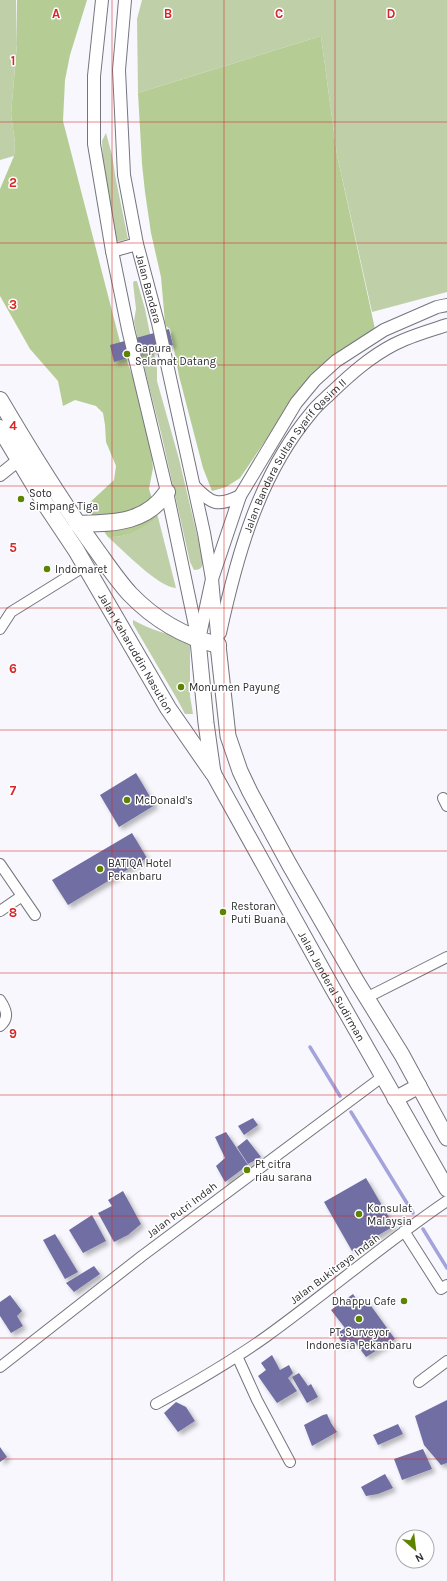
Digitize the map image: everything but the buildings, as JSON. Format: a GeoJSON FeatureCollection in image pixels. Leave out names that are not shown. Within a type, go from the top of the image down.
{"type":"FeatureCollection","features":[{"type":"Feature","properties":{"kind":"highway","name":"Jalan Kaharuddin Nasution"},"geometry":{"type":"LineString","coordinates":[[0,400],[3,421],[20,459],[46,505],[85,566],[168,708],[213,773]]}},
{"type":"Feature","properties":{"kind":"highway","name":"Jalan Kaharuddin Nasution"},"geometry":{"type":"LineString","coordinates":[[3,421],[29,451],[77,524],[130,594],[171,627],[198,640],[218,645]]}},
{"type":"Feature","properties":{"kind":"highway"},"geometry":{"type":"LineString","coordinates":[[77,524],[114,523],[131,519],[153,508],[160,502],[167,492]]}},
{"type":"Feature","properties":{"kind":"main road","name":"Jalan Jenderal Sudirman"},"geometry":{"type":"LineString","coordinates":[[198,640],[206,723],[213,773],[382,1077],[447,1189]]}},
{"type":"Feature","properties":{"kind":"main road","name":"Jalan Jenderal Sudirman"},"geometry":{"type":"LineString","coordinates":[[218,645],[228,736],[240,771],[289,864],[366,998],[419,1086],[447,1138]]}},
{"type":"Feature","properties":{"kind":"main road"},"geometry":{"type":"LineString","coordinates":[[395,1099],[419,1086]]}},
{"type":"Feature","properties":{"kind":"street","name":"Jalan Bandara"},"geometry":{"type":"LineString","coordinates":[[125,0],[119,70],[124,176],[137,244],[158,323],[204,533],[212,579],[218,645]]}},
{"type":"Feature","properties":{"kind":"street"},"geometry":{"type":"LineString","coordinates":[[101,6],[94,76],[94,144],[112,251],[128,329],[167,492],[198,640]]}},
{"type":"Feature","properties":{"kind":"street"},"geometry":{"type":"LineString","coordinates":[[112,251],[137,244]]}},
{"type":"Feature","properties":{"kind":"street","name":"Jalan Bandara Sultan Syarif Qasim II"},"geometry":{"type":"LineString","coordinates":[[198,640],[212,579],[240,496],[296,403],[315,380],[336,361],[384,330],[437,307],[447,305]]}},
{"type":"Feature","properties":{"kind":"street","name":"Jalan Bandara Sultan Syarif Qasim II"},"geometry":{"type":"LineString","coordinates":[[218,645],[237,561],[259,499],[280,456],[311,412],[348,376],[372,358],[406,339],[447,325]]}},
{"type":"Feature","properties":{"kind":"street"},"geometry":{"type":"LineString","coordinates":[[0,474],[20,459]]}},
{"type":"Feature","properties":{"kind":"street"},"geometry":{"type":"LineString","coordinates":[[194,486],[206,498],[214,502],[224,503],[240,496]]}},
{"type":"Feature","properties":{"kind":"street"},"geometry":{"type":"LineString","coordinates":[[0,628],[11,612],[85,566]]}},
{"type":"Feature","properties":{"kind":"street"},"geometry":{"type":"LineString","coordinates":[[0,864],[35,915]]}},
{"type":"Feature","properties":{"kind":"street"},"geometry":{"type":"LineString","coordinates":[[0,911],[22,896]]}},
{"type":"Feature","properties":{"kind":"street"},"geometry":{"type":"LineString","coordinates":[[366,998],[447,957]]}},
{"type":"Feature","properties":{"kind":"street"},"geometry":{"type":"LineString","coordinates":[[0,1000],[6,1011],[5,1020],[0,1026]]}},
{"type":"Feature","properties":{"kind":"street","name":"Jalan Putri Indah"},"geometry":{"type":"LineString","coordinates":[[0,1367],[142,1256],[382,1077]]}},
{"type":"Feature","properties":{"kind":"street","name":"Jalan Bukitraya Indah"},"geometry":{"type":"LineString","coordinates":[[156,1404],[237,1356],[268,1335],[404,1231],[447,1201]]}},
{"type":"Feature","properties":{"kind":"street"},"geometry":{"type":"LineString","coordinates":[[404,1231],[445,1290]]}},
{"type":"Feature","properties":{"kind":"street"},"geometry":{"type":"LineString","coordinates":[[237,1356],[257,1400],[290,1462]]}},
{"type":"Feature","properties":{"kind":"street"},"geometry":{"type":"LineString","coordinates":[[419,1382],[447,1361]]}},
{"type":"Feature","properties":{"kind":"green space"},"geometry":{"type":"Polygon","coordinates":[[[0,0],[16,0],[17,44],[11,114],[15,143],[14,156],[0,160],[0,0]]]}},
{"type":"Feature","properties":{"kind":"green space"},"geometry":{"type":"Polygon","coordinates":[[[17,0],[87,0],[70,55],[65,80],[63,121],[120,342],[140,397],[150,441],[153,468],[149,489],[158,517],[141,529],[122,536],[108,537],[86,506],[114,480],[116,466],[106,442],[103,413],[96,406],[75,400],[63,406],[58,381],[30,349],[0,296],[0,189],[14,156],[15,143],[11,114],[17,44],[17,0]]]}},
{"type":"Feature","properties":{"kind":"green space"},"geometry":{"type":"Polygon","coordinates":[[[142,0],[447,0],[447,292],[372,312],[337,155],[321,36],[138,93],[137,19],[142,0]]]}},
{"type":"Feature","properties":{"kind":"green space"},"geometry":{"type":"Polygon","coordinates":[[[321,36],[337,155],[375,329],[347,346],[301,388],[240,478],[226,487],[212,491],[203,468],[179,376],[170,329],[165,323],[161,277],[151,233],[145,192],[138,93],[321,36]]]}},
{"type":"Feature","properties":{"kind":"green space"},"geometry":{"type":"Polygon","coordinates":[[[106,133],[112,155],[128,239],[115,242],[103,161],[102,141],[106,133]]]}},
{"type":"Feature","properties":{"kind":"green space"},"geometry":{"type":"Polygon","coordinates":[[[134,281],[137,281],[145,309],[157,368],[157,381],[179,459],[203,560],[203,565],[201,568],[196,570],[194,570],[190,562],[162,437],[141,355],[134,321],[136,309],[134,281]]]}},
{"type":"Feature","properties":{"kind":"green space"},"geometry":{"type":"Polygon","coordinates":[[[158,517],[176,588],[160,582],[108,537],[122,536],[135,532],[158,517]]]}},
{"type":"Feature","properties":{"kind":"green space"},"geometry":{"type":"Polygon","coordinates":[[[133,620],[168,634],[190,640],[190,696],[193,714],[185,714],[133,624],[133,620]]]}},
{"type":"Feature","properties":{"kind":"waterway"},"geometry":{"type":"LineString","coordinates":[[310,1047],[340,1096]]}},
{"type":"Feature","properties":{"kind":"waterway"},"geometry":{"type":"LineString","coordinates":[[351,1112],[413,1213]]}},
{"type":"Feature","properties":{"kind":"waterway"},"geometry":{"type":"LineString","coordinates":[[423,1229],[447,1268]]}},
{"type":"Feature","properties":{"kind":"place","name":"Gapura Selamat Datang"},"geometry":{"type":"Point","coordinates":[127,354]}},
{"type":"Feature","properties":{"kind":"place","name":"Soto Simpang Tiga"},"geometry":{"type":"Point","coordinates":[21,499]}},
{"type":"Feature","properties":{"kind":"place","name":"Indomaret"},"geometry":{"type":"Point","coordinates":[47,569]}},
{"type":"Feature","properties":{"kind":"place","name":"Monumen Payung"},"geometry":{"type":"Point","coordinates":[181,687]}},
{"type":"Feature","properties":{"kind":"place","name":"McDonald's"},"geometry":{"type":"Point","coordinates":[127,800]}},
{"type":"Feature","properties":{"kind":"place","name":"BATIQA Hotel Pekanbaru"},"geometry":{"type":"Point","coordinates":[100,869]}},
{"type":"Feature","properties":{"kind":"place","name":"Restoran Puti Buana"},"geometry":{"type":"Point","coordinates":[223,912]}},
{"type":"Feature","properties":{"kind":"place","name":"Pt citra riau sarana"},"geometry":{"type":"Point","coordinates":[247,1170]}},
{"type":"Feature","properties":{"kind":"place","name":"Konsulat Malaysia"},"geometry":{"type":"Point","coordinates":[359,1214]}},
{"type":"Feature","properties":{"kind":"place","name":"Dhappu Cafe"},"geometry":{"type":"Point","coordinates":[404,1301]}},
{"type":"Feature","properties":{"kind":"place","name":"PT. Surveyor Indonesia Pekanbaru"},"geometry":{"type":"Point","coordinates":[359,1319]}}]}
